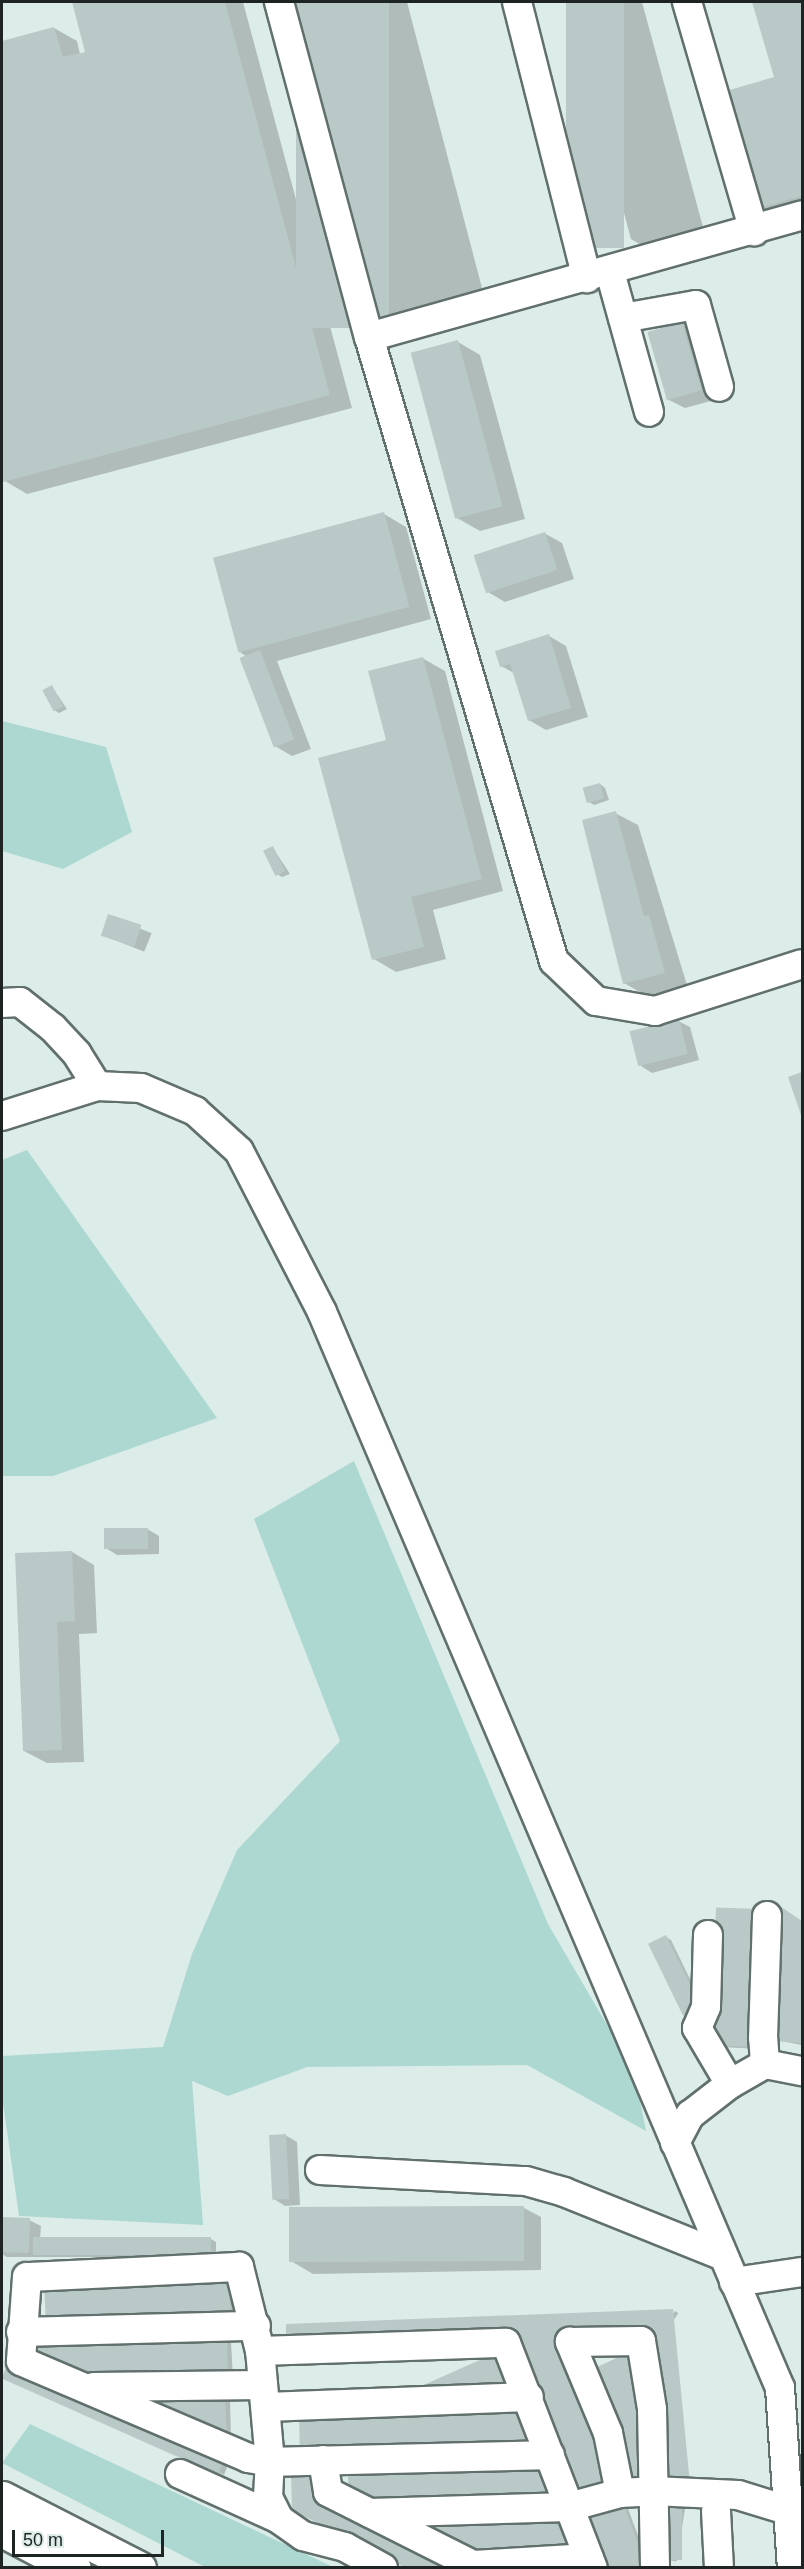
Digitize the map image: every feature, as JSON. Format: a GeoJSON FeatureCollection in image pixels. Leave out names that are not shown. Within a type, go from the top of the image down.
{"type":"FeatureCollection","features":[{"type":"Feature","properties":{"kind":"main road"},"geometry":{"type":"LineString","coordinates":[[2,2498],[139,2568]]}},
{"type":"Feature","properties":{"kind":"main road"},"geometry":{"type":"LineString","coordinates":[[2,2530],[74,2568]]}},
{"type":"Feature","properties":{"kind":"lane"},"geometry":{"type":"LineString","coordinates":[[279,2],[369,337],[554,961],[596,1001],[655,1011],[802,964]]}},
{"type":"Feature","properties":{"kind":"lane"},"geometry":{"type":"LineString","coordinates":[[517,2],[599,275],[623,318],[649,412]]}},
{"type":"Feature","properties":{"kind":"lane"},"geometry":{"type":"LineString","coordinates":[[687,2],[754,231]]}},
{"type":"Feature","properties":{"kind":"lane"},"geometry":{"type":"LineString","coordinates":[[369,337],[599,275],[802,215]]}},
{"type":"Feature","properties":{"kind":"lane"},"geometry":{"type":"LineString","coordinates":[[623,318],[696,305],[719,387]]}},
{"type":"Feature","properties":{"kind":"lane"},"geometry":{"type":"LineString","coordinates":[[2,1003],[20,1002],[53,1028],[77,1054],[97,1086]]}},
{"type":"Feature","properties":{"kind":"lane"},"geometry":{"type":"LineString","coordinates":[[2,1116],[97,1086],[141,1088],[195,1111],[239,1151],[322,1312],[721,2255],[780,2388],[795,2467],[790,2511],[792,2568]]}},
{"type":"Feature","properties":{"kind":"lane"},"geometry":{"type":"LineString","coordinates":[[765,2064],[763,2038],[767,1916]]}},
{"type":"Feature","properties":{"kind":"lane"},"geometry":{"type":"LineString","coordinates":[[708,1935],[706,2007],[697,2028],[729,2084]]}},
{"type":"Feature","properties":{"kind":"lane"},"geometry":{"type":"LineString","coordinates":[[675,2142],[690,2115],[729,2084],[765,2064],[802,2071]]}},
{"type":"Feature","properties":{"kind":"lane"},"geometry":{"type":"LineString","coordinates":[[320,2170],[526,2181],[564,2192],[721,2255]]}},
{"type":"Feature","properties":{"kind":"lane"},"geometry":{"type":"LineString","coordinates":[[279,2519],[268,2498],[270,2462],[258,2338],[240,2267],[27,2277],[21,2332],[21,2361],[238,2454],[270,2462],[550,2455]]}},
{"type":"Feature","properties":{"kind":"lane"},"geometry":{"type":"LineString","coordinates":[[734,2282],[802,2272]]}},
{"type":"Feature","properties":{"kind":"lane"},"geometry":{"type":"LineString","coordinates":[[21,2332],[506,2343],[529,2397],[591,2563],[477,2566],[328,2492],[323,2460]]}},
{"type":"Feature","properties":{"kind":"lane"},"geometry":{"type":"LineString","coordinates":[[620,2493],[608,2433],[570,2342],[640,2341],[652,2409],[655,2568]]}},
{"type":"Feature","properties":{"kind":"lane"},"geometry":{"type":"LineString","coordinates":[[86,2388],[264,2396],[529,2397]]}},
{"type":"Feature","properties":{"kind":"lane"},"geometry":{"type":"LineString","coordinates":[[180,2474],[279,2519],[303,2536],[345,2547],[383,2568]]}},
{"type":"Feature","properties":{"kind":"lane"},"geometry":{"type":"LineString","coordinates":[[370,2513],[569,2507],[620,2493],[653,2491],[738,2495],[790,2511]]}},
{"type":"Feature","properties":{"kind":"lane"},"geometry":{"type":"LineString","coordinates":[[716,2511],[719,2568]]}},
{"type":"Feature","properties":{"kind":"green space"},"geometry":{"type":"Polygon","coordinates":[[[2,721],[106,747],[132,832],[63,869],[2,851],[2,721]]]}},
{"type":"Feature","properties":{"kind":"green space"},"geometry":{"type":"Polygon","coordinates":[[[27,1150],[217,1418],[53,1476],[2,1476],[2,1160],[27,1150]]]}},
{"type":"Feature","properties":{"kind":"green space"},"geometry":{"type":"Polygon","coordinates":[[[354,1461],[548,1924],[634,2071],[646,2131],[527,2065],[307,2067],[228,2096],[192,2081],[203,2225],[19,2216],[2,2096],[2,2056],[163,2047],[192,1954],[237,1850],[340,1741],[254,1519],[354,1461]]]}},
{"type":"Feature","properties":{"kind":"green space"},"geometry":{"type":"Polygon","coordinates":[[[30,2424],[333,2567],[205,2567],[2,2463],[30,2424]]]}},
{"type":"Feature","properties":{"kind":"building"},"geometry":{"type":"Polygon","coordinates":[[[72,2],[225,2],[330,395],[3,482],[2,41],[54,27],[63,57],[85,52],[72,2]]]}},
{"type":"Feature","properties":{"kind":"building"},"geometry":{"type":"Polygon","coordinates":[[[296,2],[389,2],[389,328],[296,328],[296,2]]]}},
{"type":"Feature","properties":{"kind":"building"},"geometry":{"type":"Polygon","coordinates":[[[566,2],[624,2],[624,248],[566,248],[566,2]]]}},
{"type":"Feature","properties":{"kind":"building"},"geometry":{"type":"Polygon","coordinates":[[[752,2],[802,2],[802,196],[760,208],[726,91],[774,77],[752,2]]]}},
{"type":"Feature","properties":{"kind":"building"},"geometry":{"type":"Polygon","coordinates":[[[682,322],[702,390],[667,400],[647,332],[682,322]]]}},
{"type":"Feature","properties":{"kind":"building"},"geometry":{"type":"Polygon","coordinates":[[[458,340],[503,506],[455,519],[411,353],[458,340]]]}},
{"type":"Feature","properties":{"kind":"building"},"geometry":{"type":"Polygon","coordinates":[[[384,512],[409,607],[238,652],[213,558],[384,512]]]}},
{"type":"Feature","properties":{"kind":"building"},"geometry":{"type":"Polygon","coordinates":[[[545,532],[557,570],[486,593],[474,555],[545,532]]]}},
{"type":"Feature","properties":{"kind":"building"},"geometry":{"type":"Polygon","coordinates":[[[549,634],[571,708],[528,721],[510,664],[500,667],[495,651],[549,634]]]}},
{"type":"Feature","properties":{"kind":"building"},"geometry":{"type":"Polygon","coordinates":[[[260,650],[294,740],[274,748],[239,658],[260,650]]]}},
{"type":"Feature","properties":{"kind":"building"},"geometry":{"type":"Polygon","coordinates":[[[423,657],[482,879],[411,897],[424,947],[372,960],[318,758],[386,740],[368,671],[423,657]]]}},
{"type":"Feature","properties":{"kind":"building"},"geometry":{"type":"Polygon","coordinates":[[[52,685],[63,706],[54,711],[42,690],[52,685]]]}},
{"type":"Feature","properties":{"kind":"building"},"geometry":{"type":"Polygon","coordinates":[[[600,783],[604,798],[587,803],[583,788],[600,783]]]}},
{"type":"Feature","properties":{"kind":"building"},"geometry":{"type":"Polygon","coordinates":[[[616,811],[644,916],[649,915],[665,973],[623,984],[582,820],[616,811]]]}},
{"type":"Feature","properties":{"kind":"building"},"geometry":{"type":"Polygon","coordinates":[[[273,846],[285,871],[275,876],[263,851],[273,846]]]}},
{"type":"Feature","properties":{"kind":"building"},"geometry":{"type":"Polygon","coordinates":[[[108,914],[141,925],[134,947],[101,936],[108,914]]]}},
{"type":"Feature","properties":{"kind":"building"},"geometry":{"type":"Polygon","coordinates":[[[679,1019],[688,1054],[638,1066],[630,1031],[679,1019]]]}},
{"type":"Feature","properties":{"kind":"building"},"geometry":{"type":"Polygon","coordinates":[[[802,1072],[802,1118],[788,1077],[802,1072]]]}},
{"type":"Feature","properties":{"kind":"building"},"geometry":{"type":"Polygon","coordinates":[[[104,1528],[148,1528],[148,1549],[104,1549],[104,1528]]]}},
{"type":"Feature","properties":{"kind":"building"},"geometry":{"type":"Polygon","coordinates":[[[72,1551],[75,1621],[57,1622],[62,1750],[23,1751],[15,1553],[72,1551]]]}},
{"type":"Feature","properties":{"kind":"building"},"geometry":{"type":"Polygon","coordinates":[[[771,1900],[802,1921],[802,2043],[774,2041],[779,1917],[771,1900]]]}},
{"type":"Feature","properties":{"kind":"building"},"geometry":{"type":"Polygon","coordinates":[[[716,1907],[759,1909],[754,2047],[711,2045],[716,1907]]]}},
{"type":"Feature","properties":{"kind":"building"},"geometry":{"type":"Polygon","coordinates":[[[666,1935],[701,2007],[683,2016],[648,1944],[666,1935]]]}},
{"type":"Feature","properties":{"kind":"building"},"geometry":{"type":"Polygon","coordinates":[[[286,2134],[289,2199],[272,2200],[269,2135],[286,2134]]]}},
{"type":"Feature","properties":{"kind":"building"},"geometry":{"type":"Polygon","coordinates":[[[524,2206],[524,2261],[289,2262],[289,2207],[524,2206]]]}},
{"type":"Feature","properties":{"kind":"building"},"geometry":{"type":"Polygon","coordinates":[[[2,2217],[30,2218],[29,2253],[2,2252],[2,2217]]]}},
{"type":"Feature","properties":{"kind":"building"},"geometry":{"type":"Polygon","coordinates":[[[33,2237],[211,2237],[211,2255],[33,2255],[33,2237]]]}},
{"type":"Feature","properties":{"kind":"building"},"geometry":{"type":"Polygon","coordinates":[[[229,2280],[231,2320],[46,2330],[44,2290],[229,2280]]]}},
{"type":"Feature","properties":{"kind":"building"},"geometry":{"type":"Polygon","coordinates":[[[673,2309],[690,2484],[663,2485],[653,2332],[559,2335],[591,2411],[605,2479],[598,2491],[577,2497],[516,2337],[286,2342],[286,2324],[673,2309]]]}},
{"type":"Feature","properties":{"kind":"building"},"geometry":{"type":"Polygon","coordinates":[[[227,2337],[228,2376],[81,2379],[35,2357],[36,2341],[227,2337]]]}},
{"type":"Feature","properties":{"kind":"building"},"geometry":{"type":"Polygon","coordinates":[[[500,2351],[518,2391],[332,2474],[314,2434],[500,2351]]]}},
{"type":"Feature","properties":{"kind":"building"},"geometry":{"type":"Polygon","coordinates":[[[627,2353],[641,2382],[646,2484],[627,2485],[591,2370],[627,2353]]]}},
{"type":"Feature","properties":{"kind":"building"},"geometry":{"type":"Polygon","coordinates":[[[9,2361],[226,2457],[218,2475],[2,2379],[9,2361]]]}},
{"type":"Feature","properties":{"kind":"building"},"geometry":{"type":"Polygon","coordinates":[[[159,2394],[225,2395],[227,2438],[158,2412],[159,2394]]]}},
{"type":"Feature","properties":{"kind":"building"},"geometry":{"type":"Polygon","coordinates":[[[525,2406],[540,2448],[300,2454],[299,2416],[525,2406]]]}},
{"type":"Feature","properties":{"kind":"building"},"geometry":{"type":"Polygon","coordinates":[[[546,2461],[561,2500],[366,2505],[350,2497],[347,2469],[546,2461]]]}},
{"type":"Feature","properties":{"kind":"building"},"geometry":{"type":"Polygon","coordinates":[[[311,2473],[313,2496],[456,2568],[406,2568],[292,2510],[291,2474],[311,2473]]]}},
{"type":"Feature","properties":{"kind":"building"},"geometry":{"type":"Polygon","coordinates":[[[664,2500],[682,2500],[682,2560],[664,2560],[664,2500]]]}},
{"type":"Feature","properties":{"kind":"building"},"geometry":{"type":"Polygon","coordinates":[[[622,2501],[647,2568],[603,2568],[581,2518],[622,2501]]]}},
{"type":"Feature","properties":{"kind":"building"},"geometry":{"type":"Polygon","coordinates":[[[565,2515],[580,2554],[476,2558],[434,2539],[418,2518],[565,2515]]]}}]}
